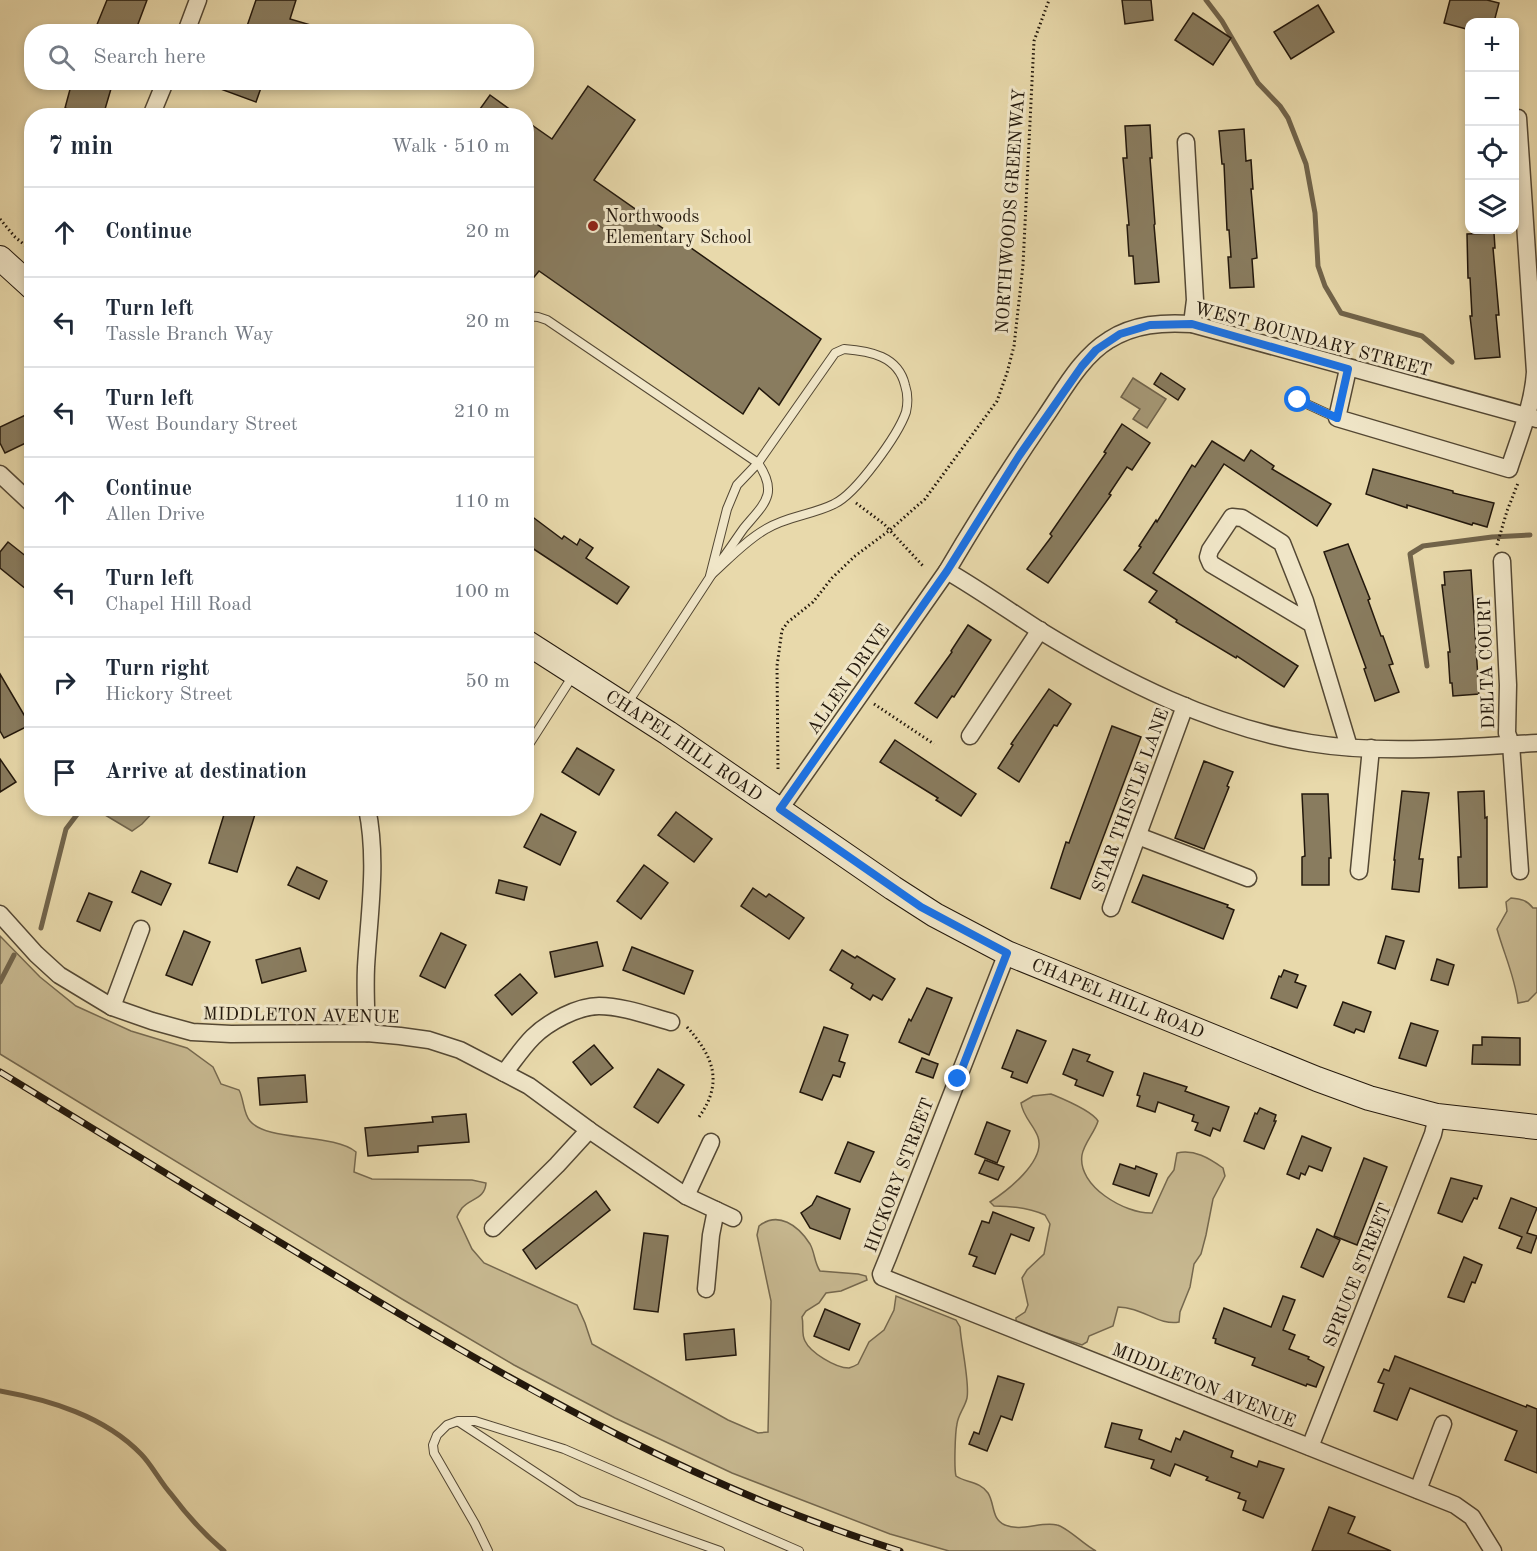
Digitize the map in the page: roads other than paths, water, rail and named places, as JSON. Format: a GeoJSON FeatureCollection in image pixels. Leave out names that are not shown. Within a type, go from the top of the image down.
{"type":"FeatureCollection","features":[{"type":"Feature","properties":{"kind":"main road"},"geometry":{"type":"LineString","coordinates":[[0,258],[24,280]]}},
{"type":"Feature","properties":{"kind":"main road","name":"CHAPEL HILL ROAD"},"geometry":{"type":"LineString","coordinates":[[534,647],[668,733],[921,907],[1007,953],[1348,1091],[1437,1116],[1537,1126]]}},
{"type":"Feature","properties":{"kind":"street"},"geometry":{"type":"LineString","coordinates":[[189,24],[198,0]]}},
{"type":"Feature","properties":{"kind":"street"},"geometry":{"type":"LineString","coordinates":[[155,108],[162,90]]}},
{"type":"Feature","properties":{"kind":"street"},"geometry":{"type":"LineString","coordinates":[[1348,369],[1337,418],[1509,469],[1532,418],[1535,372],[1519,126]]}},
{"type":"Feature","properties":{"kind":"street"},"geometry":{"type":"LineString","coordinates":[[1186,142],[1195,300],[1192,324]]}},
{"type":"Feature","properties":{"kind":"street","name":"WEST BOUNDARY STREET"},"geometry":{"type":"LineString","coordinates":[[947,571],[1019,456],[1064,390],[1096,350],[1108,340],[1138,327],[1166,323],[1192,324],[1348,369],[1532,418]]}},
{"type":"Feature","properties":{"kind":"street"},"geometry":{"type":"LineString","coordinates":[[0,474],[24,496]]}},
{"type":"Feature","properties":{"kind":"street"},"geometry":{"type":"LineString","coordinates":[[1312,624],[1211,564],[1208,554],[1232,517],[1242,518],[1282,543],[1312,624],[1349,747]]}},
{"type":"Feature","properties":{"kind":"street","name":"DELTA COURT"},"geometry":{"type":"LineString","coordinates":[[1502,561],[1508,685],[1507,733],[1511,744],[1520,871]]}},
{"type":"Feature","properties":{"kind":"street"},"geometry":{"type":"LineString","coordinates":[[947,571],[1040,630],[1114,673],[1204,715],[1265,733],[1311,743],[1371,748],[1437,748],[1537,743]]}},
{"type":"Feature","properties":{"kind":"street","name":"ALLEN DRIVE"},"geometry":{"type":"LineString","coordinates":[[780,809],[947,571]]}},
{"type":"Feature","properties":{"kind":"street"},"geometry":{"type":"LineString","coordinates":[[970,736],[1040,630]]}},
{"type":"Feature","properties":{"kind":"street","name":"STAR THISTLE LANE"},"geometry":{"type":"LineString","coordinates":[[1111,908],[1185,706]]}},
{"type":"Feature","properties":{"kind":"street"},"geometry":{"type":"LineString","coordinates":[[1359,871],[1371,748]]}},
{"type":"Feature","properties":{"kind":"street"},"geometry":{"type":"LineString","coordinates":[[367,1033],[366,969],[372,901],[372,850],[368,816]]}},
{"type":"Feature","properties":{"kind":"street"},"geometry":{"type":"LineString","coordinates":[[1138,836],[1248,878]]}},
{"type":"Feature","properties":{"kind":"street","name":"MIDDLETON AVENUE"},"geometry":{"type":"LineString","coordinates":[[0,914],[36,954],[59,975],[112,1007],[152,1021],[192,1032],[367,1033],[400,1036],[439,1043],[460,1050],[529,1086],[686,1196],[733,1218]]}},
{"type":"Feature","properties":{"kind":"street"},"geometry":{"type":"LineString","coordinates":[[112,1007],[141,929]]}},
{"type":"Feature","properties":{"kind":"street","name":"HICKORY STREET"},"geometry":{"type":"LineString","coordinates":[[882,1277],[1007,953]]}},
{"type":"Feature","properties":{"kind":"street"},"geometry":{"type":"LineString","coordinates":[[504,1073],[534,1037],[548,1026],[584,1008],[599,1006],[613,1008],[671,1022]]}},
{"type":"Feature","properties":{"kind":"street","name":"SPRUCE STREET"},"geometry":{"type":"LineString","coordinates":[[1310,1447],[1433,1134],[1437,1116]]}},
{"type":"Feature","properties":{"kind":"street"},"geometry":{"type":"LineString","coordinates":[[493,1228],[589,1130]]}},
{"type":"Feature","properties":{"kind":"street"},"geometry":{"type":"LineString","coordinates":[[686,1196],[711,1142]]}},
{"type":"Feature","properties":{"kind":"street"},"geometry":{"type":"LineString","coordinates":[[706,1289],[711,1235],[716,1210]]}},
{"type":"Feature","properties":{"kind":"street","name":"MIDDLETON AVENUE"},"geometry":{"type":"LineString","coordinates":[[882,1277],[1455,1505],[1472,1517],[1493,1551]]}},
{"type":"Feature","properties":{"kind":"street"},"geometry":{"type":"LineString","coordinates":[[1418,1491],[1443,1424]]}},
{"type":"Feature","properties":{"kind":"lane"},"geometry":{"type":"LineString","coordinates":[[534,317],[547,320],[758,463],[767,476],[769,485],[764,505],[745,527],[710,576],[625,706]]}},
{"type":"Feature","properties":{"kind":"lane"},"geometry":{"type":"LineString","coordinates":[[839,350],[864,352],[886,358],[895,364],[902,375],[908,397],[903,420],[858,485],[835,504],[765,529],[710,576],[731,497],[744,477],[758,463],[835,353],[839,350]]}},
{"type":"Feature","properties":{"kind":"lane"},"geometry":{"type":"LineString","coordinates":[[1298,400],[1337,418]]}},
{"type":"Feature","properties":{"kind":"lane"},"geometry":{"type":"LineString","coordinates":[[534,736],[574,674]]}},
{"type":"Feature","properties":{"kind":"lane"},"geometry":{"type":"LineString","coordinates":[[488,1551],[434,1453],[433,1445],[437,1435],[447,1425],[458,1421],[475,1421],[564,1449],[799,1551]]}},
{"type":"Feature","properties":{"kind":"lane"},"geometry":{"type":"LineString","coordinates":[[458,1421],[579,1501],[720,1551]]}},
{"type":"Feature","properties":{"kind":"waterway"},"geometry":{"type":"LineString","coordinates":[[1206,0],[1222,21],[1258,83],[1288,118],[1306,164],[1315,213],[1318,266],[1325,286],[1341,313],[1422,336],[1452,362]]}},
{"type":"Feature","properties":{"kind":"waterway"},"geometry":{"type":"LineString","coordinates":[[1427,666],[1410,554],[1423,546],[1492,537],[1530,535]]}},
{"type":"Feature","properties":{"kind":"waterway"},"geometry":{"type":"LineString","coordinates":[[41,928],[66,829],[76,816]]}},
{"type":"Feature","properties":{"kind":"waterway"},"geometry":{"type":"LineString","coordinates":[[0,982],[14,955]]}},
{"type":"Feature","properties":{"kind":"waterway"},"geometry":{"type":"LineString","coordinates":[[0,1391],[57,1405],[110,1429],[145,1458],[189,1517],[224,1551]]}},
{"type":"Feature","properties":{"kind":"railway"},"geometry":{"type":"LineString","coordinates":[[0,1072],[421,1327],[553,1401],[688,1469],[757,1499],[828,1527],[900,1551]]}},
{"type":"Feature","properties":{"kind":"place","name":"Northwoods Elementary School"},"geometry":{"type":"Point","coordinates":[593,226]}}]}
